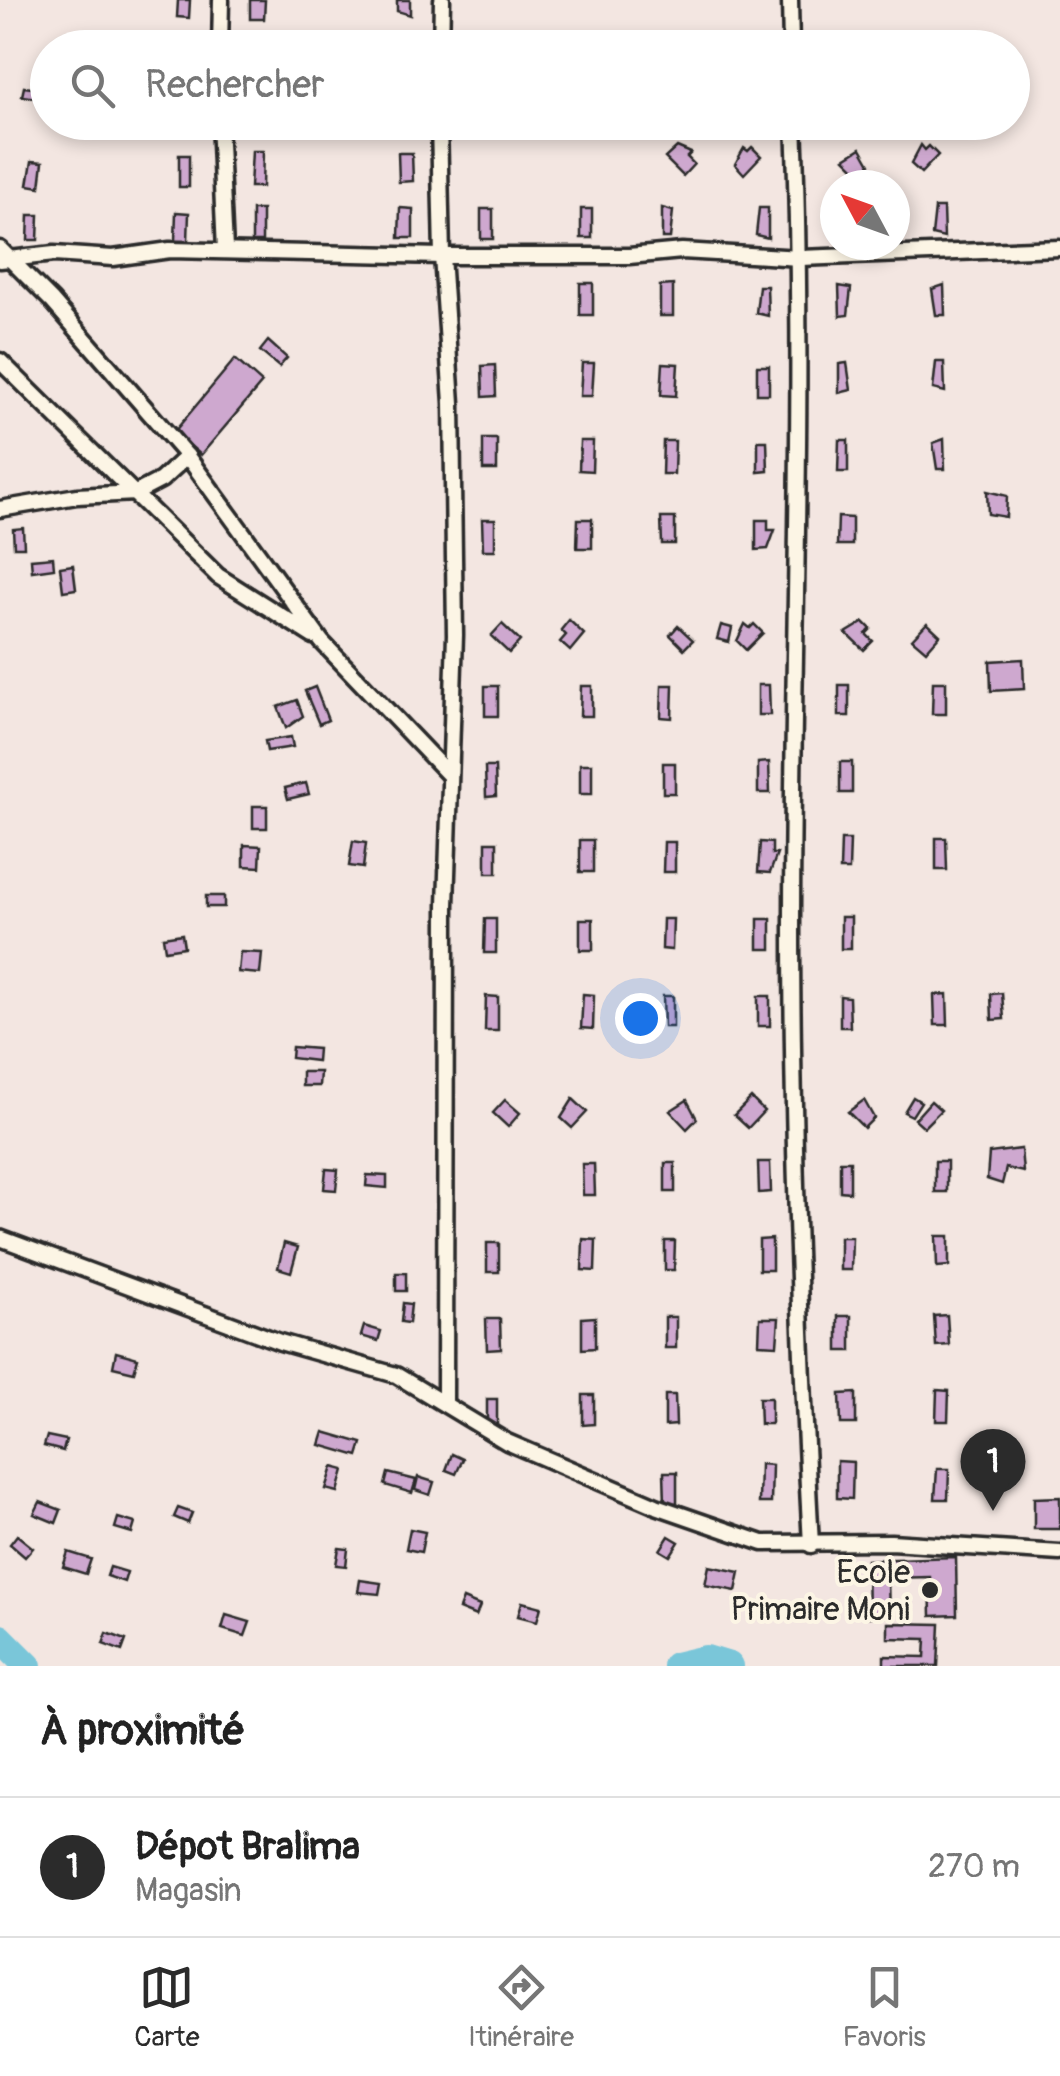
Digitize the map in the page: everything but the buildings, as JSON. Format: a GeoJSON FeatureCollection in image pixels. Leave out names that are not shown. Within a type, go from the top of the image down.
{"type":"FeatureCollection","features":[{"type":"Feature","properties":{"kind":"street"},"geometry":{"type":"LineString","coordinates":[[220,0],[220,30]]}},
{"type":"Feature","properties":{"kind":"street"},"geometry":{"type":"LineString","coordinates":[[441,30],[442,0]]}},
{"type":"Feature","properties":{"kind":"street"},"geometry":{"type":"LineString","coordinates":[[790,0],[791,30]]}},
{"type":"Feature","properties":{"kind":"street"},"geometry":{"type":"LineString","coordinates":[[220,140],[224,250]]}},
{"type":"Feature","properties":{"kind":"street"},"geometry":{"type":"LineString","coordinates":[[439,140],[452,403],[454,635],[449,775],[445,1404]]}},
{"type":"Feature","properties":{"kind":"street"},"geometry":{"type":"LineString","coordinates":[[795,140],[800,258],[792,925],[796,1279],[811,1545]]}},
{"type":"Feature","properties":{"kind":"street"},"geometry":{"type":"LineString","coordinates":[[4,256],[113,258],[170,250],[629,256],[682,250],[800,258],[1060,248]]}},
{"type":"Feature","properties":{"kind":"street"},"geometry":{"type":"LineString","coordinates":[[4,256],[187,456],[322,642],[449,775]]}},
{"type":"Feature","properties":{"kind":"street"},"geometry":{"type":"LineString","coordinates":[[0,361],[218,576],[322,642]]}},
{"type":"Feature","properties":{"kind":"street"},"geometry":{"type":"LineString","coordinates":[[0,509],[76,496],[136,493],[161,480],[187,456]]}},
{"type":"Feature","properties":{"kind":"street"},"geometry":{"type":"LineString","coordinates":[[0,1238],[280,1342],[396,1375],[507,1442],[656,1506],[763,1543],[891,1542],[1060,1554]]}},
{"type":"Feature","properties":{"kind":"waterway"},"geometry":{"type":"LineString","coordinates":[[0,1638],[28,1666]]}},
{"type":"Feature","properties":{"kind":"waterway"},"geometry":{"type":"LineString","coordinates":[[676,1666],[706,1659],[729,1666]]}},
{"type":"Feature","properties":{"kind":"place","name":"Dépot Bralima"},"geometry":{"type":"Point","coordinates":[993,1511]}},
{"type":"Feature","properties":{"kind":"place","name":"Ecole Primaire Moni"},"geometry":{"type":"Point","coordinates":[930,1590]}}]}
